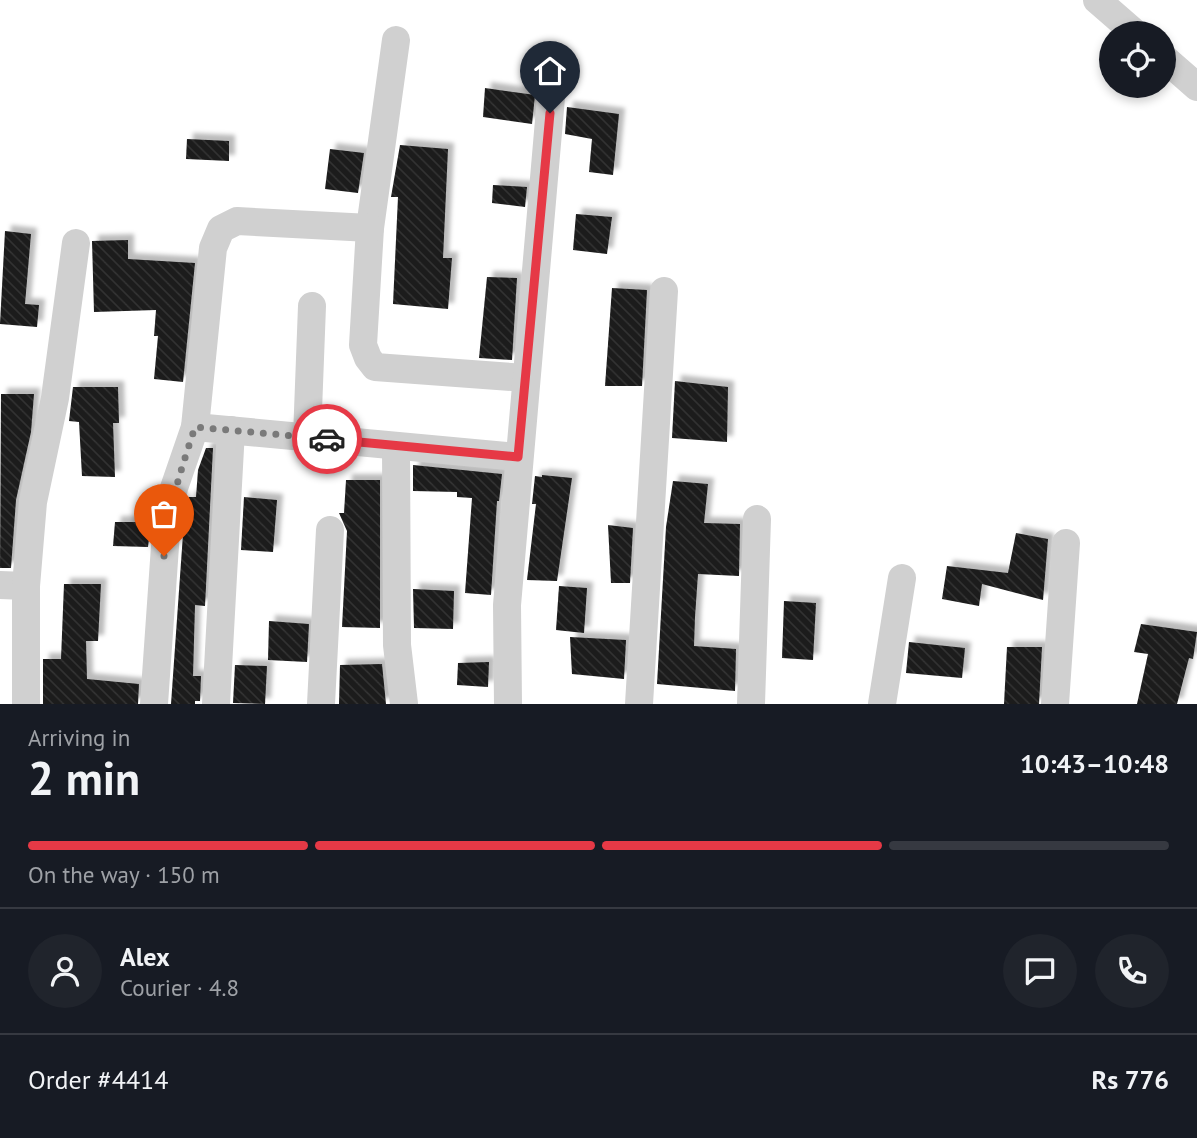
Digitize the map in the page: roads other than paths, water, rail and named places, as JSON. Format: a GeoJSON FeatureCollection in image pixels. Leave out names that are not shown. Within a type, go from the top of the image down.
{"type":"FeatureCollection","features":[{"type":"Feature","properties":{"kind":"street"},"geometry":{"type":"LineString","coordinates":[[1097,0],[1121,21]]}},
{"type":"Feature","properties":{"kind":"street"},"geometry":{"type":"LineString","coordinates":[[396,40],[370,228],[363,345],[368,359],[376,367],[525,378]]}},
{"type":"Feature","properties":{"kind":"street"},"geometry":{"type":"LineString","coordinates":[[1176,69],[1197,87]]}},
{"type":"Feature","properties":{"kind":"street"},"geometry":{"type":"LineString","coordinates":[[508,704],[507,605],[552,86]]}},
{"type":"Feature","properties":{"kind":"street"},"geometry":{"type":"LineString","coordinates":[[154,704],[166,532],[174,488],[195,427],[213,248],[221,229],[237,221],[370,228]]}},
{"type":"Feature","properties":{"kind":"street"},"geometry":{"type":"LineString","coordinates":[[26,704],[13,585],[55,398],[76,243]]}},
{"type":"Feature","properties":{"kind":"street"},"geometry":{"type":"LineString","coordinates":[[639,704],[664,290]]}},
{"type":"Feature","properties":{"kind":"street"},"geometry":{"type":"LineString","coordinates":[[307,438],[313,306]]}},
{"type":"Feature","properties":{"kind":"street"},"geometry":{"type":"LineString","coordinates":[[195,427],[518,457]]}},
{"type":"Feature","properties":{"kind":"street"},"geometry":{"type":"LineString","coordinates":[[216,704],[231,430]]}},
{"type":"Feature","properties":{"kind":"street"},"geometry":{"type":"LineString","coordinates":[[397,446],[397,645],[404,704]]}},
{"type":"Feature","properties":{"kind":"street"},"geometry":{"type":"LineString","coordinates":[[751,704],[757,519]]}},
{"type":"Feature","properties":{"kind":"street"},"geometry":{"type":"LineString","coordinates":[[321,704],[330,530]]}},
{"type":"Feature","properties":{"kind":"street"},"geometry":{"type":"LineString","coordinates":[[1055,704],[1066,543]]}},
{"type":"Feature","properties":{"kind":"street"},"geometry":{"type":"LineString","coordinates":[[882,704],[902,578]]}}]}
